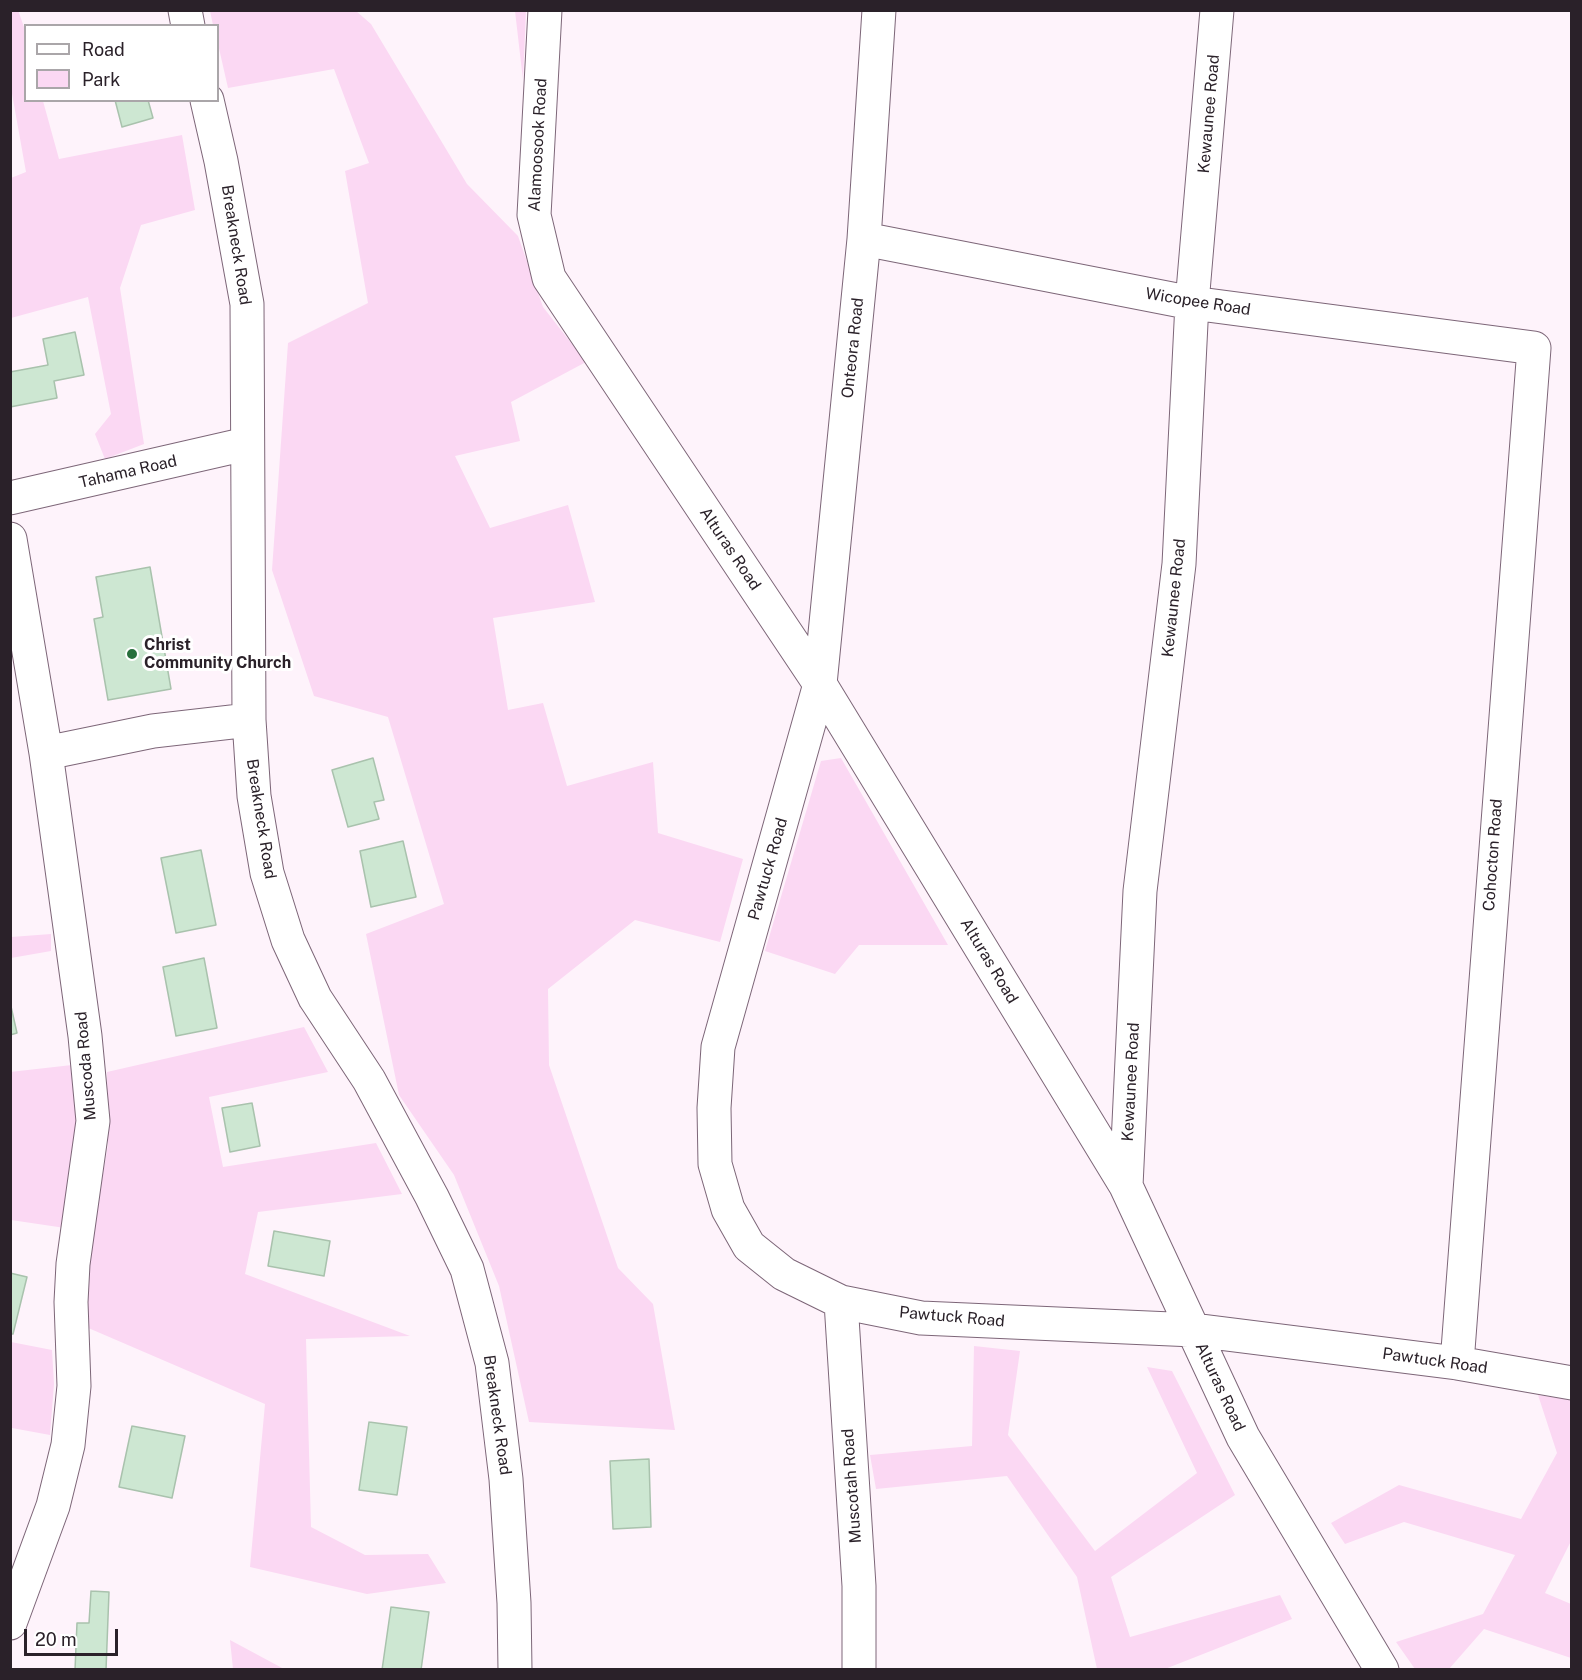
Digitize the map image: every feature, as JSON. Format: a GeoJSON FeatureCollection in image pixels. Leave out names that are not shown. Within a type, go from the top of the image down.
{"type":"FeatureCollection","features":[{"type":"Feature","properties":{"kind":"street","name":"Alamoosook Road"},"geometry":{"type":"LineString","coordinates":[[545,10],[534,215],[549,278]]}},
{"type":"Feature","properties":{"kind":"street","name":"Onteora Road"},"geometry":{"type":"LineString","coordinates":[[820,684],[864,239],[879,10]]}},
{"type":"Feature","properties":{"kind":"street","name":"Kewaunee Road"},"geometry":{"type":"LineString","coordinates":[[1126,1186],[1140,891],[1179,564],[1192,303],[1217,10]]}},
{"type":"Feature","properties":{"kind":"street","name":"Breakneck Road"},"geometry":{"type":"LineString","coordinates":[[207,102],[222,161],[247,304],[249,720],[254,796],[267,873],[288,940],[315,998],[369,1080],[432,1197],[467,1269],[492,1363],[495,1386],[506,1479],[514,1603],[515,1670]]}},
{"type":"Feature","properties":{"kind":"street","name":"Wicopee Road"},"geometry":{"type":"LineString","coordinates":[[864,239],[1192,303],[1534,348]]}},
{"type":"Feature","properties":{"kind":"street","name":"Alturas Road"},"geometry":{"type":"LineString","coordinates":[[549,278],[820,684],[1126,1186],[1243,1437],[1382,1670]]}},
{"type":"Feature","properties":{"kind":"street","name":"Cohocton Road"},"geometry":{"type":"LineString","coordinates":[[1457,1363],[1534,348]]}},
{"type":"Feature","properties":{"kind":"street","name":"Tahama Road"},"geometry":{"type":"LineString","coordinates":[[10,498],[246,444]]}},
{"type":"Feature","properties":{"kind":"street","name":"Muscoda Road"},"geometry":{"type":"LineString","coordinates":[[10,539],[46,753],[85,1036],[93,1121],[73,1264],[71,1302],[74,1386],[68,1445],[52,1506],[10,1623]]}},
{"type":"Feature","properties":{"kind":"street","name":"Pawtuck Road"},"geometry":{"type":"LineString","coordinates":[[820,684],[718,1047],[714,1108],[715,1164],[728,1209],[749,1246],[784,1274],[841,1302],[921,1318],[1194,1330],[1457,1363],[1572,1383]]}},
{"type":"Feature","properties":{"kind":"street"},"geometry":{"type":"LineString","coordinates":[[46,753],[153,731],[249,720]]}},
{"type":"Feature","properties":{"kind":"street","name":"Muscotah Road"},"geometry":{"type":"LineString","coordinates":[[841,1302],[859,1586],[859,1670]]}},
{"type":"Feature","properties":{"kind":"green space"},"geometry":{"type":"Polygon","coordinates":[[[18,10],[24,27],[24,102],[43,102],[59,159],[182,135],[195,210],[141,225],[120,288],[144,444],[105,459],[95,434],[111,414],[88,297],[11,318],[11,178],[26,172],[11,88],[11,11],[18,10]]]}},
{"type":"Feature","properties":{"kind":"green space"},"geometry":{"type":"Polygon","coordinates":[[[210,11],[356,11],[371,24],[467,184],[518,236],[543,307],[586,362],[511,402],[520,441],[455,456],[490,528],[568,505],[595,602],[493,618],[508,710],[543,703],[567,786],[653,762],[658,833],[743,859],[720,942],[635,920],[548,989],[549,1065],[618,1268],[653,1304],[675,1430],[529,1422],[499,1286],[454,1175],[399,1095],[366,934],[444,904],[388,717],[314,696],[272,570],[288,343],[368,303],[345,171],[369,163],[334,69],[228,88],[219,48],[219,24],[213,24],[210,11]]]}},
{"type":"Feature","properties":{"kind":"green space"},"geometry":{"type":"Polygon","coordinates":[[[515,11],[526,11],[523,80],[515,11]]]}},
{"type":"Feature","properties":{"kind":"green space"},"geometry":{"type":"Polygon","coordinates":[[[841,758],[948,945],[859,945],[835,974],[765,951],[821,761],[841,758]]]}},
{"type":"Feature","properties":{"kind":"green space"},"geometry":{"type":"Polygon","coordinates":[[[51,934],[51,951],[11,958],[11,937],[51,934]]]}},
{"type":"Feature","properties":{"kind":"green space"},"geometry":{"type":"Polygon","coordinates":[[[304,1027],[328,1072],[209,1097],[223,1167],[376,1143],[402,1194],[258,1212],[245,1274],[410,1336],[306,1339],[311,1527],[365,1555],[428,1554],[446,1583],[367,1594],[250,1567],[265,1404],[86,1327],[85,1278],[108,1145],[107,1072],[304,1027]]]}},
{"type":"Feature","properties":{"kind":"green space"},"geometry":{"type":"Polygon","coordinates":[[[72,1065],[78,1120],[65,1228],[11,1220],[10,1072],[72,1065]]]}},
{"type":"Feature","properties":{"kind":"green space"},"geometry":{"type":"Polygon","coordinates":[[[11,1342],[52,1350],[54,1384],[50,1435],[12,1428],[11,1342]]]}},
{"type":"Feature","properties":{"kind":"green space"},"geometry":{"type":"Polygon","coordinates":[[[974,1346],[1020,1351],[1008,1435],[1095,1551],[1197,1473],[1147,1367],[1172,1371],[1235,1495],[1111,1577],[1130,1637],[1280,1595],[1292,1619],[1165,1669],[1097,1669],[1077,1577],[1007,1476],[876,1489],[870,1455],[972,1446],[974,1346]]]}},
{"type":"Feature","properties":{"kind":"green space"},"geometry":{"type":"Polygon","coordinates":[[[1538,1395],[1571,1400],[1571,1541],[1545,1593],[1571,1604],[1571,1658],[1484,1629],[1449,1669],[1415,1669],[1396,1642],[1483,1614],[1515,1555],[1404,1522],[1345,1544],[1331,1523],[1399,1485],[1521,1519],[1557,1453],[1538,1395]]]}},
{"type":"Feature","properties":{"kind":"green space"},"geometry":{"type":"Polygon","coordinates":[[[230,1640],[284,1669],[233,1669],[230,1640]]]}},
{"type":"Feature","properties":{"kind":"building"},"geometry":{"type":"Polygon","coordinates":[[[116,102],[149,102],[153,118],[122,127],[116,102]]]}},
{"type":"Feature","properties":{"kind":"building"},"geometry":{"type":"Polygon","coordinates":[[[75,332],[84,375],[54,381],[57,398],[10,407],[10,372],[48,365],[43,339],[75,332]]]}},
{"type":"Feature","properties":{"kind":"building","name":"Christ Community Church"},"geometry":{"type":"Polygon","coordinates":[[[150,567],[171,689],[108,700],[94,619],[103,617],[96,577],[150,567]]]}},
{"type":"Feature","properties":{"kind":"building"},"geometry":{"type":"Polygon","coordinates":[[[373,758],[384,800],[374,802],[379,819],[348,827],[332,770],[373,758]]]}},
{"type":"Feature","properties":{"kind":"building"},"geometry":{"type":"Polygon","coordinates":[[[403,841],[416,897],[371,907],[360,851],[403,841]]]}},
{"type":"Feature","properties":{"kind":"building"},"geometry":{"type":"Polygon","coordinates":[[[201,850],[216,925],[176,933],[161,858],[201,850]]]}},
{"type":"Feature","properties":{"kind":"building"},"geometry":{"type":"Polygon","coordinates":[[[204,958],[217,1028],[176,1036],[163,967],[204,958]]]}},
{"type":"Feature","properties":{"kind":"building"},"geometry":{"type":"Polygon","coordinates":[[[10,1002],[17,1033],[10,1035],[10,1002]]]}},
{"type":"Feature","properties":{"kind":"building"},"geometry":{"type":"Polygon","coordinates":[[[252,1103],[260,1146],[230,1152],[222,1108],[252,1103]]]}},
{"type":"Feature","properties":{"kind":"building"},"geometry":{"type":"Polygon","coordinates":[[[274,1231],[330,1241],[324,1276],[268,1266],[274,1231]]]}},
{"type":"Feature","properties":{"kind":"building"},"geometry":{"type":"Polygon","coordinates":[[[10,1273],[27,1277],[13,1334],[10,1334],[10,1273]]]}},
{"type":"Feature","properties":{"kind":"building"},"geometry":{"type":"Polygon","coordinates":[[[369,1422],[407,1427],[397,1495],[359,1490],[369,1422]]]}},
{"type":"Feature","properties":{"kind":"building"},"geometry":{"type":"Polygon","coordinates":[[[132,1426],[185,1436],[172,1498],[119,1487],[132,1426]]]}},
{"type":"Feature","properties":{"kind":"building"},"geometry":{"type":"Polygon","coordinates":[[[649,1459],[651,1527],[613,1529],[610,1461],[649,1459]]]}},
{"type":"Feature","properties":{"kind":"building"},"geometry":{"type":"Polygon","coordinates":[[[91,1591],[109,1592],[106,1670],[75,1670],[77,1623],[89,1623],[91,1591]]]}},
{"type":"Feature","properties":{"kind":"building"},"geometry":{"type":"Polygon","coordinates":[[[391,1607],[429,1612],[421,1670],[382,1670],[391,1607]]]}},
{"type":"Feature","properties":{"kind":"place","name":"Christ Community Church"},"geometry":{"type":"Point","coordinates":[132,654]}}]}
